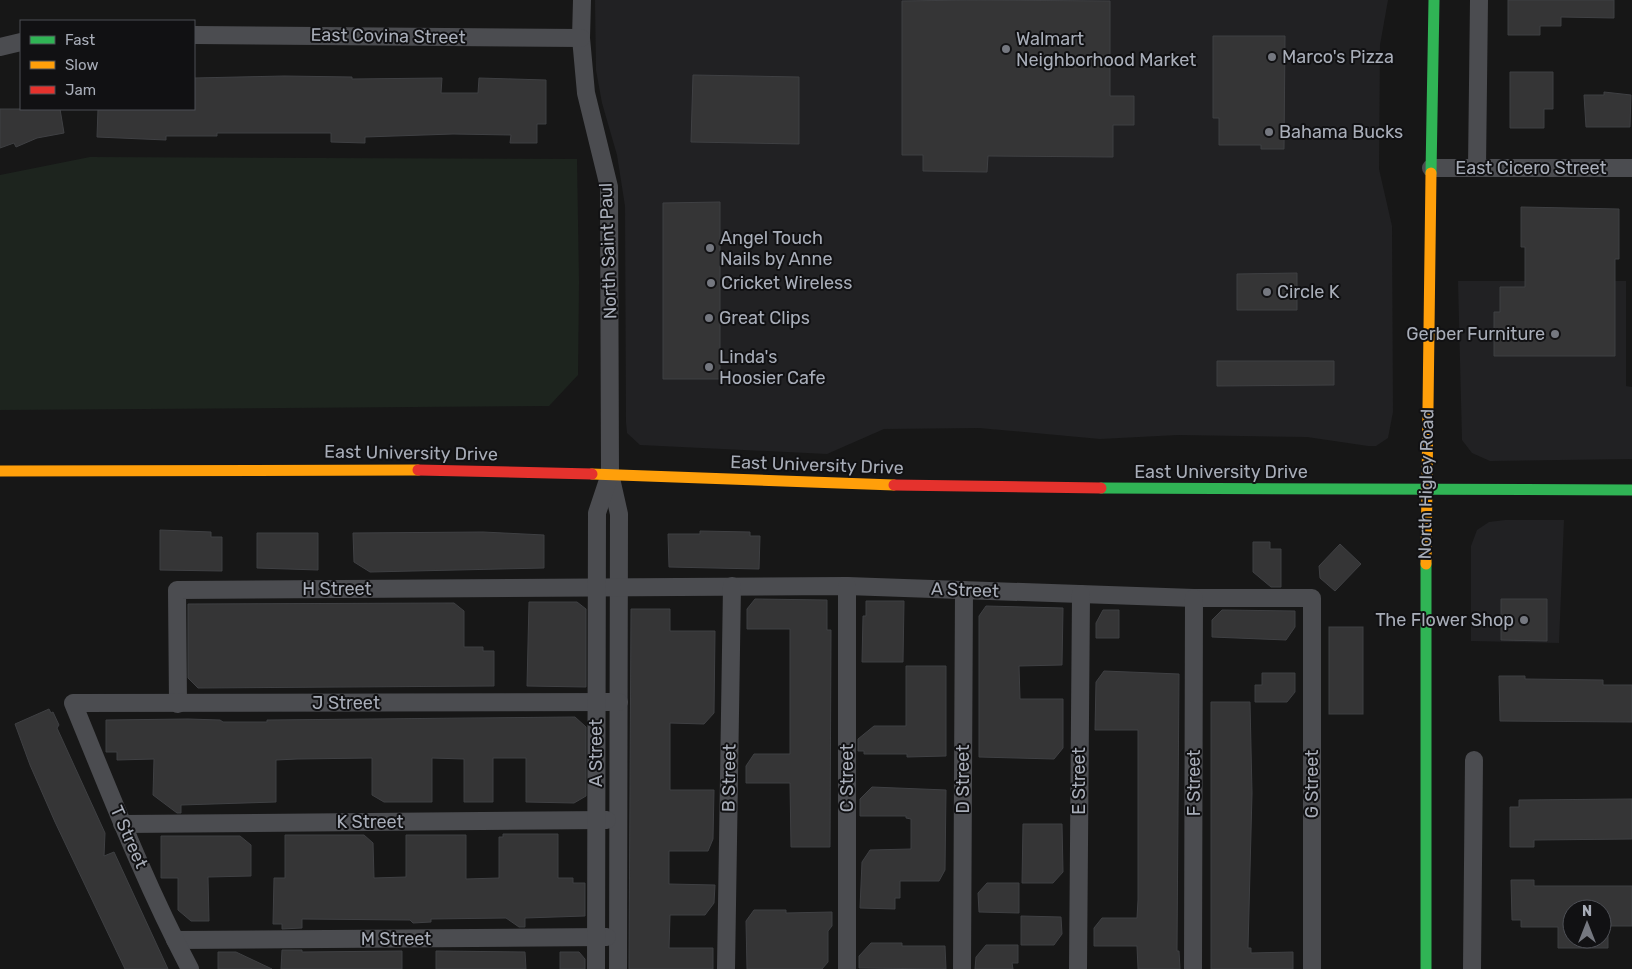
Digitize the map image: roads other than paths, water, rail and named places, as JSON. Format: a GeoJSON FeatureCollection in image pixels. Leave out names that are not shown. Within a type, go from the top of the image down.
{"type":"FeatureCollection","features":[{"type":"Feature","properties":{"kind":"main road","name":"North Higley Road"},"geometry":{"type":"LineString","coordinates":[[1426,969],[1426,491],[1434,0]]}},
{"type":"Feature","properties":{"kind":"main road","name":"East University Drive"},"geometry":{"type":"LineString","coordinates":[[0,470],[344,469],[610,474],[984,488],[1426,491],[1632,490]]}},
{"type":"Feature","properties":{"kind":"street","name":"North Saint Paul"},"geometry":{"type":"LineString","coordinates":[[582,0],[581,38],[586,93],[609,186],[610,474]]}},
{"type":"Feature","properties":{"kind":"street"},"geometry":{"type":"LineString","coordinates":[[1477,168],[1479,0]]}},
{"type":"Feature","properties":{"kind":"street","name":"East Covina Street"},"geometry":{"type":"LineString","coordinates":[[195,35],[581,38]]}},
{"type":"Feature","properties":{"kind":"street"},"geometry":{"type":"LineString","coordinates":[[0,47],[20,42]]}},
{"type":"Feature","properties":{"kind":"street","name":"East Cicero Street"},"geometry":{"type":"LineString","coordinates":[[1431,168],[1632,168]]}},
{"type":"Feature","properties":{"kind":"street","name":"A Street"},"geometry":{"type":"LineString","coordinates":[[596,969],[596,702],[619,514],[610,474]]}},
{"type":"Feature","properties":{"kind":"street","name":"B Street"},"geometry":{"type":"LineString","coordinates":[[726,969],[732,586]]}},
{"type":"Feature","properties":{"kind":"street","name":"A Street"},"geometry":{"type":"LineString","coordinates":[[609,587],[847,586],[1194,598],[1312,598]]}},
{"type":"Feature","properties":{"kind":"street","name":"C Street"},"geometry":{"type":"LineString","coordinates":[[846,969],[847,586]]}},
{"type":"Feature","properties":{"kind":"street","name":"A Street"},"geometry":{"type":"LineString","coordinates":[[609,587],[618,702],[618,969]]}},
{"type":"Feature","properties":{"kind":"street","name":"H Street"},"geometry":{"type":"LineString","coordinates":[[178,704],[176,590],[609,587]]}},
{"type":"Feature","properties":{"kind":"street","name":"D Street"},"geometry":{"type":"LineString","coordinates":[[962,969],[964,590]]}},
{"type":"Feature","properties":{"kind":"street","name":"E Street"},"geometry":{"type":"LineString","coordinates":[[1078,969],[1081,594]]}},
{"type":"Feature","properties":{"kind":"street","name":"F Street"},"geometry":{"type":"LineString","coordinates":[[1193,969],[1194,598]]}},
{"type":"Feature","properties":{"kind":"street","name":"G Street"},"geometry":{"type":"LineString","coordinates":[[1312,598],[1312,969]]}},
{"type":"Feature","properties":{"kind":"street","name":"J Street"},"geometry":{"type":"LineString","coordinates":[[73,704],[618,702]]}},
{"type":"Feature","properties":{"kind":"street","name":"T Street"},"geometry":{"type":"LineString","coordinates":[[73,704],[122,824],[190,969]]}},
{"type":"Feature","properties":{"kind":"street"},"geometry":{"type":"LineString","coordinates":[[1472,969],[1474,760]]}},
{"type":"Feature","properties":{"kind":"street","name":"K Street"},"geometry":{"type":"LineString","coordinates":[[122,824],[618,820]]}},
{"type":"Feature","properties":{"kind":"street","name":"M Street"},"geometry":{"type":"LineString","coordinates":[[175,940],[618,938]]}},
{"type":"Feature","properties":{"kind":"place","name":"Walmart Neighborhood Market"},"geometry":{"type":"Point","coordinates":[1006,49]}},
{"type":"Feature","properties":{"kind":"place","name":"Marco's Pizza"},"geometry":{"type":"Point","coordinates":[1272,57]}},
{"type":"Feature","properties":{"kind":"place","name":"Bahama Bucks"},"geometry":{"type":"Point","coordinates":[1269,132]}},
{"type":"Feature","properties":{"kind":"place","name":"Angel Touch Nails by Anne"},"geometry":{"type":"Point","coordinates":[710,248]}},
{"type":"Feature","properties":{"kind":"place","name":"Cricket Wireless"},"geometry":{"type":"Point","coordinates":[711,283]}},
{"type":"Feature","properties":{"kind":"place","name":"Circle K"},"geometry":{"type":"Point","coordinates":[1267,292]}},
{"type":"Feature","properties":{"kind":"place","name":"Great Clips"},"geometry":{"type":"Point","coordinates":[709,318]}},
{"type":"Feature","properties":{"kind":"place","name":"Gerber Furniture"},"geometry":{"type":"Point","coordinates":[1555,334]}},
{"type":"Feature","properties":{"kind":"place","name":"Linda's Hoosier Cafe"},"geometry":{"type":"Point","coordinates":[709,367]}},
{"type":"Feature","properties":{"kind":"place","name":"The Flower Shop"},"geometry":{"type":"Point","coordinates":[1524,620]}}]}
